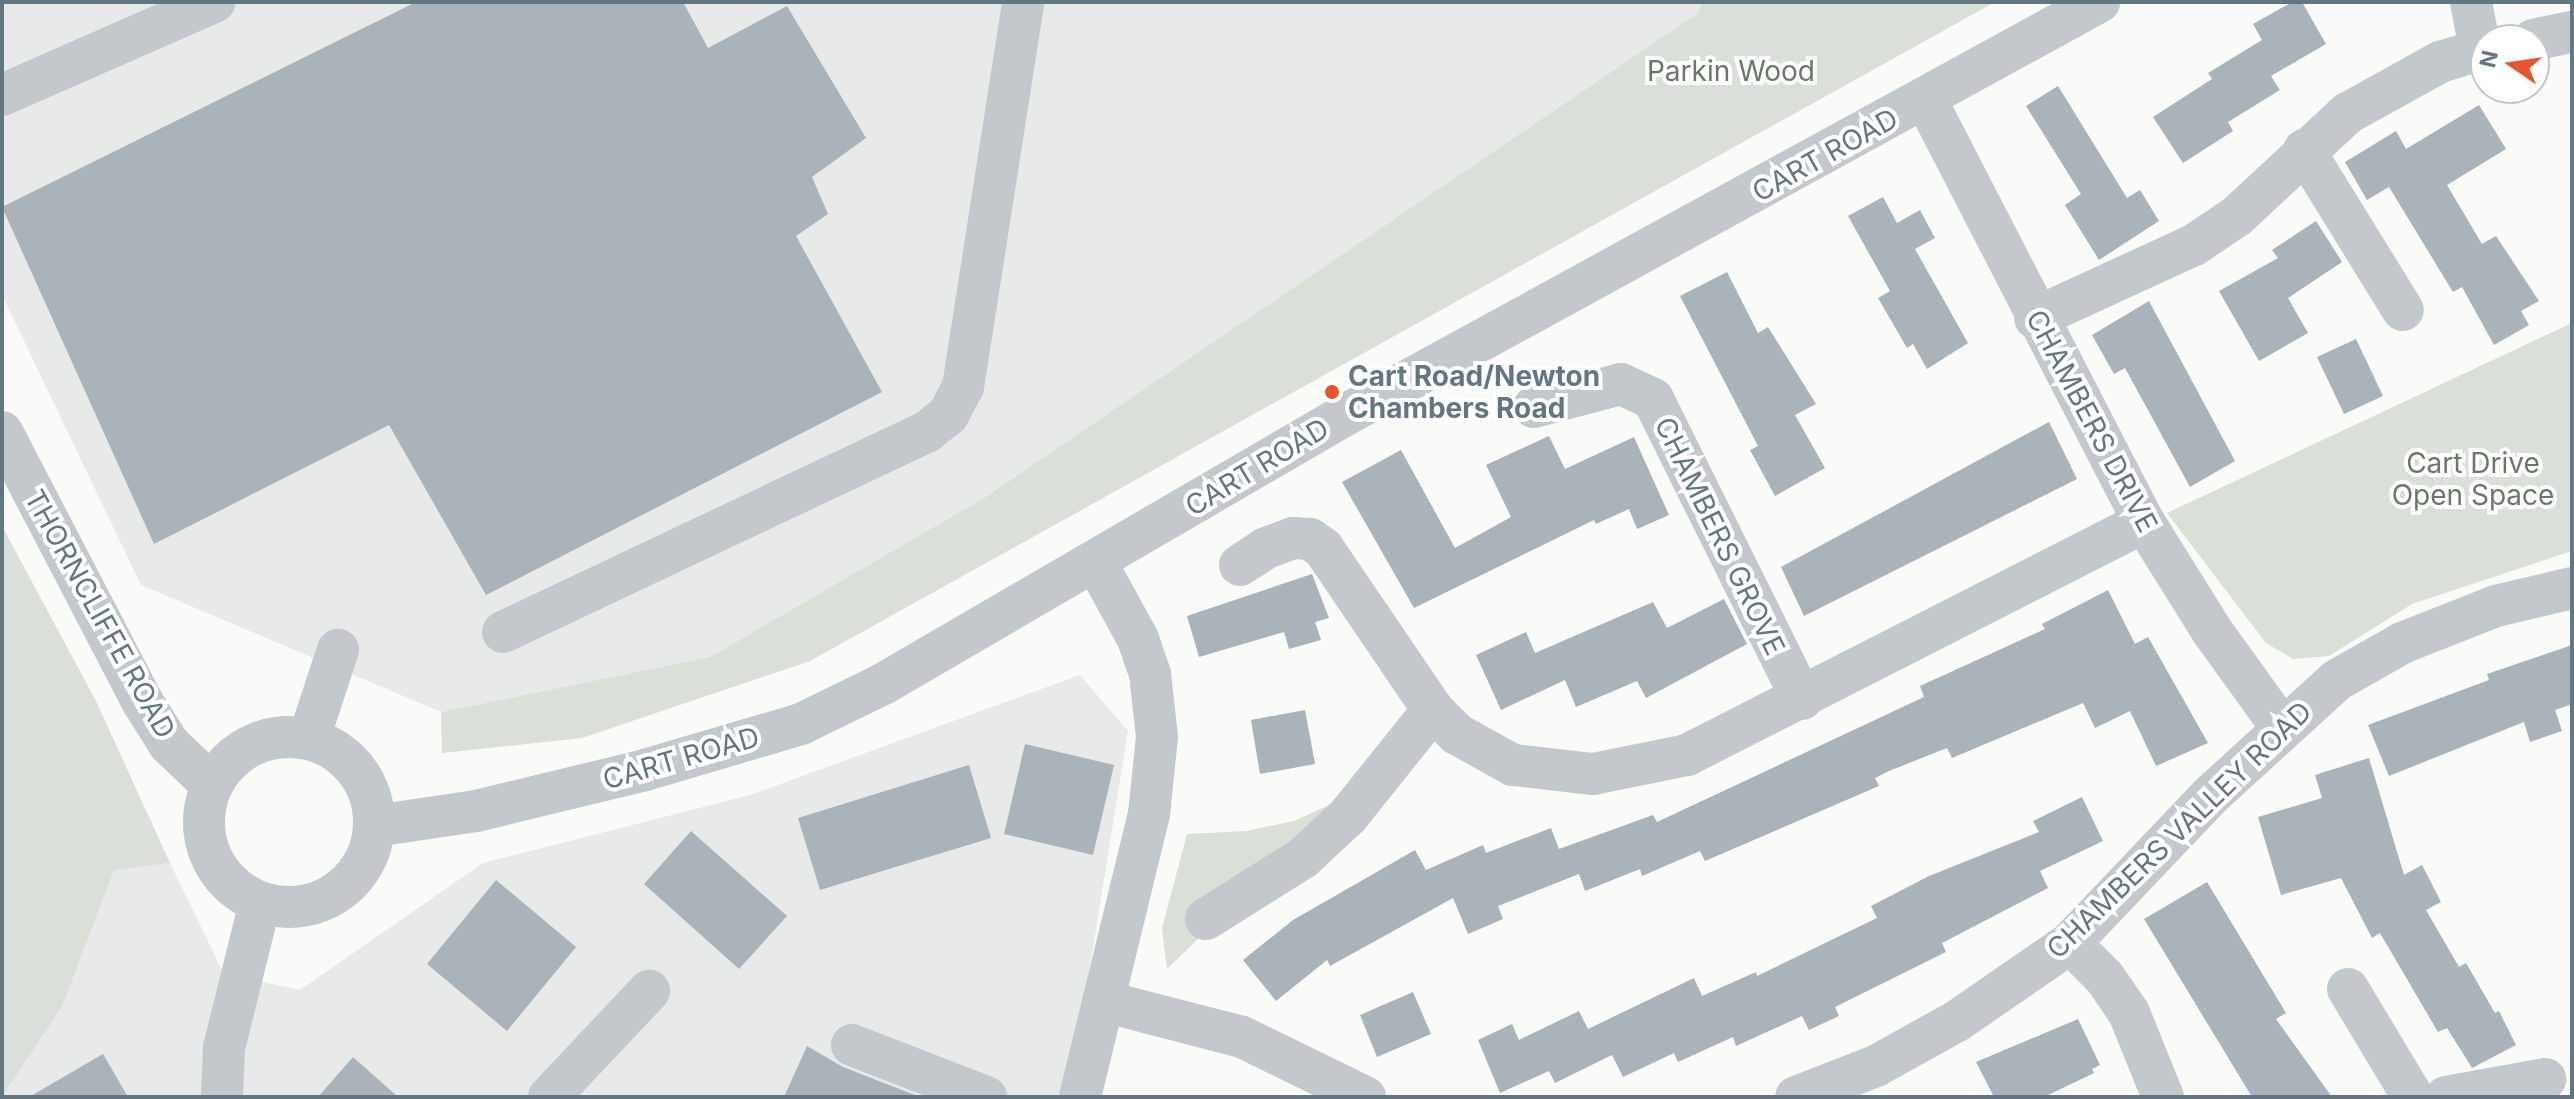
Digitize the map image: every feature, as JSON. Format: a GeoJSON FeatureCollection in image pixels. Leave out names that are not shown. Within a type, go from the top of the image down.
{"type":"FeatureCollection","features":[{"type":"Feature","properties":{"kind":"street"},"geometry":{"type":"LineString","coordinates":[[2,95],[214,2]]}},
{"type":"Feature","properties":{"kind":"street"},"geometry":{"type":"LineString","coordinates":[[503,632],[928,431],[948,415],[963,387],[1023,2]]}},
{"type":"Feature","properties":{"kind":"street","name":"CART ROAD"},"geometry":{"type":"LineString","coordinates":[[375,826],[476,811],[630,774],[801,724],[883,684],[1097,564],[1351,412],[1926,100],[2099,2]]}},
{"type":"Feature","properties":{"kind":"street"},"geometry":{"type":"LineString","coordinates":[[2471,2],[2477,24]]}},
{"type":"Feature","properties":{"kind":"street"},"geometry":{"type":"LineString","coordinates":[[2550,37],[2572,32]]}},
{"type":"Feature","properties":{"kind":"street"},"geometry":{"type":"LineString","coordinates":[[2035,318],[2142,273],[2194,245],[2237,216],[2304,150],[2348,113],[2400,81],[2470,53]]}},
{"type":"Feature","properties":{"kind":"street","name":"CHAMBERS DRIVE"},"geometry":{"type":"LineString","coordinates":[[1926,100],[2035,318],[2144,522],[2212,631],[2282,728]]}},
{"type":"Feature","properties":{"kind":"street"},"geometry":{"type":"LineString","coordinates":[[2304,150],[2403,310]]}},
{"type":"Feature","properties":{"kind":"street","name":"CHAMBERS GROVE"},"geometry":{"type":"LineString","coordinates":[[1534,407],[1621,384],[1653,399],[1802,699]]}},
{"type":"Feature","properties":{"kind":"street","name":"THORNCLIFFE ROAD"},"geometry":{"type":"LineString","coordinates":[[2,432],[142,701],[169,744],[212,785]]}},
{"type":"Feature","properties":{"kind":"street"},"geometry":{"type":"LineString","coordinates":[[1240,565],[1293,538],[1310,539],[1323,548],[1433,710],[1483,752],[1513,765],[1593,774],[1687,755],[2144,522]]}},
{"type":"Feature","properties":{"kind":"street"},"geometry":{"type":"LineString","coordinates":[[1080,1097],[1149,814],[1157,737],[1150,674],[1138,639],[1097,564]]}},
{"type":"Feature","properties":{"kind":"street","name":"CHAMBERS VALLEY ROAD"},"geometry":{"type":"LineString","coordinates":[[1796,1097],[1876,1066],[1957,1021],[2070,943],[2282,728],[2337,680],[2402,643],[2496,606],[2572,588]]}},
{"type":"Feature","properties":{"kind":"street"},"geometry":{"type":"LineString","coordinates":[[309,738],[338,650]]}},
{"type":"Feature","properties":{"kind":"street"},"geometry":{"type":"LineString","coordinates":[[1206,919],[1303,858],[1337,826],[1433,710]]}},
{"type":"Feature","properties":{"kind":"street"},"geometry":{"type":"LineString","coordinates":[[277,737],[309,738],[334,748],[358,770],[373,804],[375,826],[367,860],[344,888],[297,908],[260,903],[225,879],[212,860],[204,811],[212,785],[231,758],[253,744],[277,737]]}},
{"type":"Feature","properties":{"kind":"street"},"geometry":{"type":"LineString","coordinates":[[222,1097],[222,1057],[260,903]]}},
{"type":"Feature","properties":{"kind":"street"},"geometry":{"type":"LineString","coordinates":[[2070,943],[2105,978],[2129,1013],[2163,1097]]}},
{"type":"Feature","properties":{"kind":"street"},"geometry":{"type":"LineString","coordinates":[[2348,989],[2413,1097]]}},
{"type":"Feature","properties":{"kind":"street"},"geometry":{"type":"LineString","coordinates":[[549,1097],[649,991]]}},
{"type":"Feature","properties":{"kind":"street"},"geometry":{"type":"LineString","coordinates":[[1103,1001],[1242,1037],[1365,1097]]}},
{"type":"Feature","properties":{"kind":"street"},"geometry":{"type":"LineString","coordinates":[[852,1045],[986,1097]]}},
{"type":"Feature","properties":{"kind":"street"},"geometry":{"type":"LineString","coordinates":[[2446,1097],[2545,1079]]}},
{"type":"Feature","properties":{"kind":"shaded area"},"geometry":{"type":"Polygon","coordinates":[[[2,2],[1703,2],[1699,13],[984,498],[710,657],[441,712],[141,585],[2,295],[2,2]]]}},
{"type":"Feature","properties":{"kind":"shaded area"},"geometry":{"type":"Polygon","coordinates":[[[1080,675],[1128,731],[1069,1097],[2,1097],[62,1007],[114,869],[170,863],[224,974],[300,990],[483,863],[750,795],[1080,675]]]}},
{"type":"Feature","properties":{"kind":"green space","name":"Parkin Wood"},"geometry":{"type":"Polygon","coordinates":[[[1703,2],[1995,2],[810,661],[582,738],[442,753],[441,712],[710,657],[984,498],[1698,13],[1703,2]]]}},
{"type":"Feature","properties":{"kind":"green space","name":"Cart Drive Open Space"},"geometry":{"type":"Polygon","coordinates":[[[2572,323],[2572,551],[2412,604],[2329,656],[2293,659],[2266,643],[2167,513],[2572,323]]]}},
{"type":"Feature","properties":{"kind":"green space"},"geometry":{"type":"Polygon","coordinates":[[[2,526],[96,701],[170,863],[114,870],[62,1007],[2,1097],[2,526]]]}},
{"type":"Feature","properties":{"kind":"green space"},"geometry":{"type":"Polygon","coordinates":[[[1336,802],[1167,969],[1162,928],[1187,834],[1246,831],[1294,821],[1336,802]]]}},
{"type":"Feature","properties":{"kind":"building"},"geometry":{"type":"Polygon","coordinates":[[[416,2],[683,2],[708,48],[787,6],[866,138],[812,177],[828,214],[796,236],[882,392],[486,595],[389,425],[154,544],[2,207],[416,2]]]}},
{"type":"Feature","properties":{"kind":"building"},"geometry":{"type":"Polygon","coordinates":[[[2292,2],[2302,2],[2326,44],[2271,76],[2280,90],[2228,122],[2233,131],[2183,163],[2153,117],[2212,79],[2208,73],[2262,40],[2253,24],[2292,2]]]}},
{"type":"Feature","properties":{"kind":"building"},"geometry":{"type":"Polygon","coordinates":[[[2058,86],[2127,198],[2140,190],[2159,221],[2099,260],[2065,205],[2081,194],[2026,106],[2058,86]]]}},
{"type":"Feature","properties":{"kind":"building"},"geometry":{"type":"Polygon","coordinates":[[[2479,105],[2506,149],[2447,185],[2482,244],[2496,236],[2539,301],[2521,311],[2529,325],[2494,345],[2462,287],[2453,292],[2389,187],[2367,200],[2345,162],[2396,131],[2406,149],[2479,105]]]}},
{"type":"Feature","properties":{"kind":"building"},"geometry":{"type":"Polygon","coordinates":[[[1883,197],[1897,223],[1920,210],[1935,238],[1915,249],[1968,343],[1927,369],[1913,344],[1907,348],[1878,298],[1890,291],[1848,216],[1883,197]]]}},
{"type":"Feature","properties":{"kind":"building"},"geometry":{"type":"Polygon","coordinates":[[[2316,221],[2342,262],[2288,298],[2308,333],[2259,361],[2219,291],[2278,258],[2272,250],[2316,221]]]}},
{"type":"Feature","properties":{"kind":"building"},"geometry":{"type":"Polygon","coordinates":[[[1727,272],[1758,333],[1768,327],[1816,404],[1795,415],[1825,468],[1775,496],[1750,450],[1758,446],[1680,296],[1727,272]]]}},
{"type":"Feature","properties":{"kind":"building"},"geometry":{"type":"Polygon","coordinates":[[[2149,301],[2235,461],[2190,487],[2125,368],[2114,374],[2092,335],[2149,301]]]}},
{"type":"Feature","properties":{"kind":"building"},"geometry":{"type":"Polygon","coordinates":[[[2356,339],[2383,396],[2344,414],[2317,357],[2356,339]]]}},
{"type":"Feature","properties":{"kind":"building"},"geometry":{"type":"Polygon","coordinates":[[[2049,422],[2077,479],[1804,616],[1781,567],[2049,422]]]}},
{"type":"Feature","properties":{"kind":"building"},"geometry":{"type":"Polygon","coordinates":[[[1549,436],[1565,469],[1634,437],[1669,515],[1637,529],[1629,509],[1596,524],[1594,520],[1414,608],[1342,482],[1401,450],[1455,548],[1511,517],[1486,465],[1549,436]]]}},
{"type":"Feature","properties":{"kind":"building"},"geometry":{"type":"Polygon","coordinates":[[[1312,574],[1329,618],[1315,622],[1321,640],[1289,649],[1284,632],[1199,657],[1187,616],[1312,574]]]}},
{"type":"Feature","properties":{"kind":"building"},"geometry":{"type":"Polygon","coordinates":[[[2108,590],[2135,644],[2148,637],[2208,743],[2156,766],[2130,711],[2095,728],[2083,703],[1952,758],[1947,748],[1889,771],[1875,778],[1879,786],[1705,861],[1700,851],[1642,876],[1640,869],[1585,891],[1579,874],[1498,906],[1503,919],[1468,934],[1453,898],[1330,966],[1327,960],[1276,1001],[1243,960],[1293,920],[1415,850],[1426,870],[1483,845],[1486,853],[1551,828],[1559,849],[1653,815],[1657,822],[1924,697],[1920,686],[2045,629],[2042,624],[2108,590]]]}},
{"type":"Feature","properties":{"kind":"building"},"geometry":{"type":"Polygon","coordinates":[[[1724,599],[1747,644],[1646,698],[1637,681],[1576,707],[1565,680],[1501,710],[1476,655],[1526,632],[1535,653],[1653,602],[1667,628],[1724,599]]]}},
{"type":"Feature","properties":{"kind":"building"},"geometry":{"type":"Polygon","coordinates":[[[2572,645],[2572,704],[2555,710],[2562,731],[2530,742],[2524,722],[2389,776],[2368,725],[2489,680],[2487,674],[2572,645]]]}},
{"type":"Feature","properties":{"kind":"building"},"geometry":{"type":"Polygon","coordinates":[[[1305,710],[1315,764],[1260,774],[1251,720],[1305,710]]]}},
{"type":"Feature","properties":{"kind":"building"},"geometry":{"type":"Polygon","coordinates":[[[1025,744],[1114,765],[1093,855],[1004,834],[1025,744]]]}},
{"type":"Feature","properties":{"kind":"building"},"geometry":{"type":"Polygon","coordinates":[[[2369,758],[2404,875],[2422,865],[2441,902],[2426,910],[2459,967],[2466,963],[2495,1013],[2499,1011],[2516,1045],[2472,1068],[2447,1028],[2438,1032],[2380,933],[2372,938],[2341,878],[2281,895],[2258,817],[2322,798],[2315,775],[2369,758]]]}},
{"type":"Feature","properties":{"kind":"building"},"geometry":{"type":"Polygon","coordinates":[[[969,765],[991,838],[820,890],[798,818],[969,765]]]}},
{"type":"Feature","properties":{"kind":"building"},"geometry":{"type":"Polygon","coordinates":[[[2082,797],[2103,841],[2040,871],[2048,888],[1942,943],[1946,952],[1835,1007],[1839,1016],[1809,1030],[1802,1016],[1736,1046],[1733,1037],[1678,1062],[1674,1053],[1623,1077],[1612,1055],[1555,1083],[1549,1071],[1500,1093],[1478,1040],[1512,1024],[1519,1040],[1579,1011],[1588,1029],[1694,978],[1702,996],[1756,972],[1757,976],[1877,918],[1871,906],[1929,876],[2039,832],[2033,821],[2082,797]]]}},
{"type":"Feature","properties":{"kind":"building"},"geometry":{"type":"Polygon","coordinates":[[[691,831],[787,916],[739,969],[644,884],[691,831]]]}},
{"type":"Feature","properties":{"kind":"building"},"geometry":{"type":"Polygon","coordinates":[[[496,880],[576,947],[507,1031],[427,964],[496,880]]]}},
{"type":"Feature","properties":{"kind":"building"},"geometry":{"type":"Polygon","coordinates":[[[2207,882],[2286,1013],[2276,1019],[2332,1097],[2252,1097],[2144,919],[2207,882]]]}},
{"type":"Feature","properties":{"kind":"building"},"geometry":{"type":"Polygon","coordinates":[[[1413,992],[1431,1034],[1377,1057],[1360,1015],[1413,992]]]}},
{"type":"Feature","properties":{"kind":"building"},"geometry":{"type":"Polygon","coordinates":[[[2078,1019],[2100,1065],[2092,1069],[2094,1073],[2044,1097],[1994,1097],[1976,1062],[2078,1019]]]}},
{"type":"Feature","properties":{"kind":"building"},"geometry":{"type":"Polygon","coordinates":[[[807,1046],[843,1067],[920,1097],[784,1097],[807,1046]]]}},
{"type":"Feature","properties":{"kind":"building"},"geometry":{"type":"Polygon","coordinates":[[[103,1054],[128,1097],[29,1097],[103,1054]]]}},
{"type":"Feature","properties":{"kind":"building"},"geometry":{"type":"Polygon","coordinates":[[[353,1057],[398,1097],[318,1097],[353,1057]]]}},
{"type":"Feature","properties":{"kind":"place","name":"Cart Road/Newton Chambers Road"},"geometry":{"type":"Point","coordinates":[1332,392]}}]}
